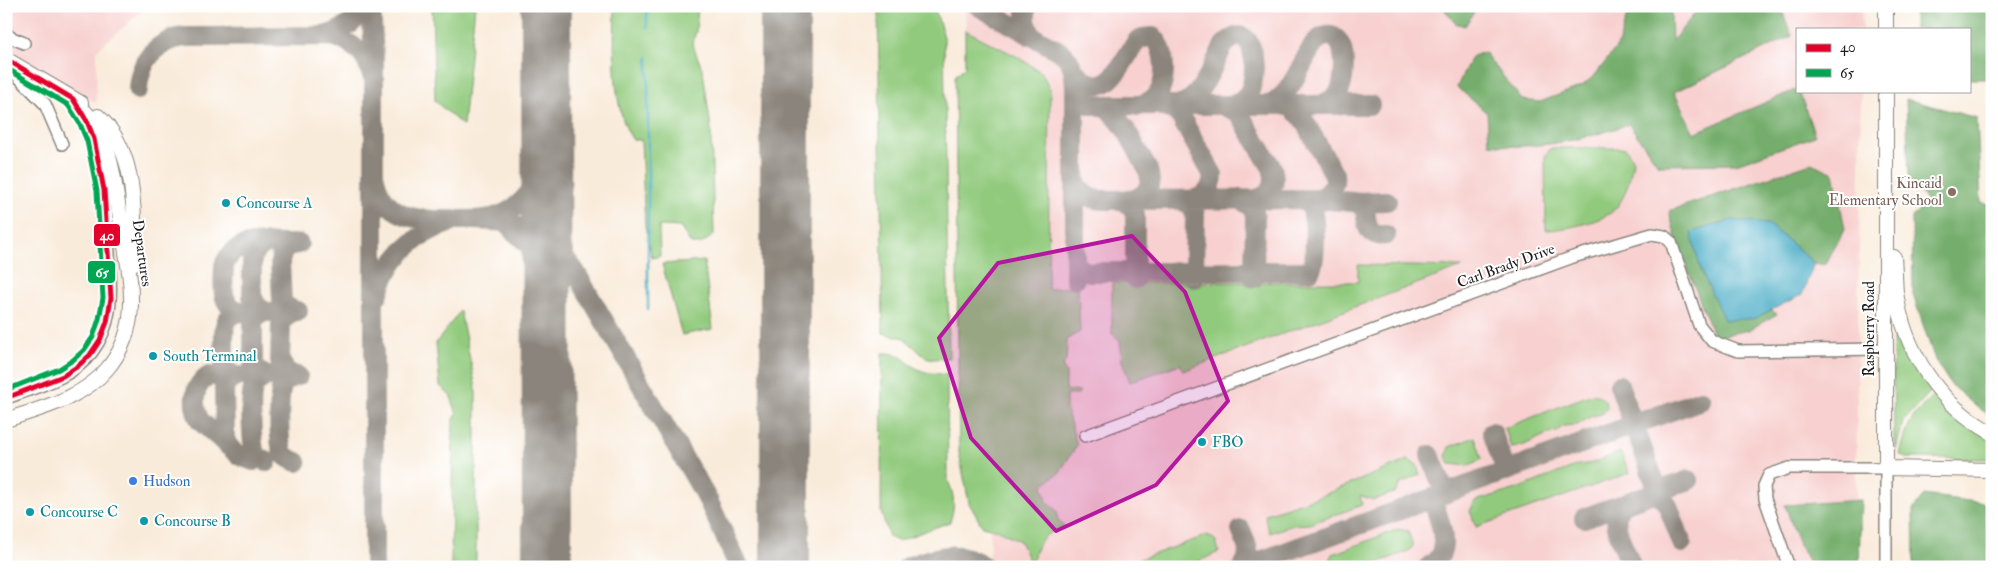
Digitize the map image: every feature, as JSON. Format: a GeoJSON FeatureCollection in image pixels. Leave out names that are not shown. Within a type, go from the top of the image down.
{"type":"FeatureCollection","features":[{"type":"Feature","properties":{"kind":"main road"},"geometry":{"type":"LineString","coordinates":[[1886,6],[1886,28]]}},
{"type":"Feature","properties":{"kind":"main road"},"geometry":{"type":"LineString","coordinates":[[6,59],[88,108],[101,119],[123,153],[132,185],[135,263]]}},
{"type":"Feature","properties":{"kind":"main road","name":"Raspberry Road"},"geometry":{"type":"LineString","coordinates":[[1886,92],[1886,468]]}},
{"type":"Feature","properties":{"kind":"main road","name":"Departures"},"geometry":{"type":"LineString","coordinates":[[6,420],[66,398],[86,388],[106,370],[121,347],[128,328],[132,297],[118,202],[106,149],[97,126],[73,99]]}},
{"type":"Feature","properties":{"kind":"main road"},"geometry":{"type":"LineString","coordinates":[[1886,173],[1896,292],[1908,338],[1924,371],[1937,388],[1961,414],[1992,433]]}},
{"type":"Feature","properties":{"kind":"main road"},"geometry":{"type":"LineString","coordinates":[[1886,468],[1992,470]]}},
{"type":"Feature","properties":{"kind":"street"},"geometry":{"type":"LineString","coordinates":[[6,33],[10,37],[24,43]]}},
{"type":"Feature","properties":{"kind":"street"},"geometry":{"type":"LineString","coordinates":[[6,64],[45,104],[62,144]]}},
{"type":"Feature","properties":{"kind":"street"},"geometry":{"type":"LineString","coordinates":[[6,398],[62,377],[76,368],[91,354],[97,345],[105,328],[109,311],[111,298],[108,235],[101,171],[94,139],[87,121],[73,99]]}},
{"type":"Feature","properties":{"kind":"street","name":"Carl Brady Drive"},"geometry":{"type":"LineString","coordinates":[[1086,436],[1564,260],[1652,234],[1664,236],[1671,242],[1699,325],[1712,341],[1738,351],[1885,349]]}},
{"type":"Feature","properties":{"kind":"street"},"geometry":{"type":"LineString","coordinates":[[1789,567],[1765,499],[1764,486],[1769,475],[1778,470],[1789,468],[1886,468]]}},
{"type":"Feature","properties":{"kind":"street","name":"Raspberry Road"},"geometry":{"type":"LineString","coordinates":[[1886,468],[1886,567]]}},
{"type":"Feature","properties":{"kind":"highlighted area"},"geometry":{"type":"Polygon","coordinates":[[[1132,236],[1185,292],[1228,401],[1156,485],[1056,531],[971,438],[939,338],[998,263],[1132,236]]]}},
{"type":"Feature","properties":{"kind":"shaded area"},"geometry":{"type":"Polygon","coordinates":[[[6,6],[148,6],[97,50],[96,103],[6,47],[6,6]]]}},
{"type":"Feature","properties":{"kind":"shaded area"},"geometry":{"type":"Polygon","coordinates":[[[965,6],[1862,6],[1862,28],[1796,28],[1796,92],[1861,92],[1855,567],[990,567],[990,470],[965,6]]]}},
{"type":"Feature","properties":{"kind":"green space"},"geometry":{"type":"Polygon","coordinates":[[[432,6],[475,6],[463,126],[435,101],[432,6]]]}},
{"type":"Feature","properties":{"kind":"green space"},"geometry":{"type":"Polygon","coordinates":[[[615,6],[698,6],[696,32],[692,43],[703,71],[711,128],[714,235],[701,244],[691,244],[680,227],[659,226],[660,256],[652,258],[645,226],[641,140],[633,140],[626,127],[617,94],[614,57],[615,6]]]}},
{"type":"Feature","properties":{"kind":"green space"},"geometry":{"type":"Polygon","coordinates":[[[878,6],[925,6],[936,12],[944,37],[949,358],[934,359],[925,357],[904,338],[883,333],[878,6]]]}},
{"type":"Feature","properties":{"kind":"green space"},"geometry":{"type":"Polygon","coordinates":[[[1442,6],[1478,6],[1465,26],[1455,23],[1442,6]]]}},
{"type":"Feature","properties":{"kind":"green space"},"geometry":{"type":"Polygon","coordinates":[[[1630,6],[1668,6],[1671,14],[1672,41],[1701,6],[1780,6],[1792,36],[1674,92],[1694,133],[1796,89],[1796,92],[1799,92],[1815,136],[1736,164],[1658,165],[1629,124],[1590,136],[1550,144],[1506,146],[1489,144],[1487,113],[1457,87],[1471,57],[1484,52],[1522,100],[1540,102],[1582,86],[1596,74],[1618,45],[1630,6]]]}},
{"type":"Feature","properties":{"kind":"green space"},"geometry":{"type":"Polygon","coordinates":[[[1914,6],[1992,6],[1992,79],[1970,79],[1970,28],[1914,28],[1914,6]]]}},
{"type":"Feature","properties":{"kind":"green space"},"geometry":{"type":"Polygon","coordinates":[[[965,30],[1018,57],[1042,73],[1050,89],[1048,289],[1078,286],[1080,332],[1067,339],[1066,361],[1062,366],[1066,373],[1066,390],[1080,392],[1078,394],[1066,395],[1066,409],[1077,445],[1059,473],[1043,486],[1047,501],[1057,511],[1058,521],[1065,526],[1042,540],[1031,565],[1020,541],[998,530],[982,526],[969,503],[959,453],[955,76],[965,67],[965,30]]]}},
{"type":"Feature","properties":{"kind":"green space","name":"Kincaid Elementary School"},"geometry":{"type":"Polygon","coordinates":[[[1906,99],[1977,118],[1981,203],[1992,204],[1992,415],[1979,409],[1951,385],[1935,360],[1913,295],[1912,217],[1927,201],[1909,179],[1906,99]]]}},
{"type":"Feature","properties":{"kind":"green space"},"geometry":{"type":"Polygon","coordinates":[[[1551,148],[1626,148],[1633,161],[1627,188],[1621,201],[1613,211],[1600,219],[1581,225],[1546,230],[1545,156],[1551,148]]]}},
{"type":"Feature","properties":{"kind":"green space"},"geometry":{"type":"Polygon","coordinates":[[[1811,163],[1834,173],[1845,229],[1825,265],[1814,263],[1768,224],[1753,319],[1771,310],[1777,314],[1749,330],[1714,337],[1676,239],[1669,211],[1811,163]]]}},
{"type":"Feature","properties":{"kind":"green space"},"geometry":{"type":"Polygon","coordinates":[[[704,261],[713,329],[682,335],[662,264],[704,261]]]}},
{"type":"Feature","properties":{"kind":"green space"},"geometry":{"type":"Polygon","coordinates":[[[1358,265],[1462,267],[1183,371],[1180,364],[1130,382],[1122,361],[1120,340],[1112,334],[1112,283],[1358,282],[1358,265]]]}},
{"type":"Feature","properties":{"kind":"green space"},"geometry":{"type":"Polygon","coordinates":[[[460,311],[476,388],[476,567],[451,567],[453,421],[457,414],[451,397],[440,386],[436,343],[460,311]]]}},
{"type":"Feature","properties":{"kind":"green space"},"geometry":{"type":"Polygon","coordinates":[[[1893,318],[1896,318],[1932,390],[1903,422],[1896,450],[1894,442],[1893,318]]]}},
{"type":"Feature","properties":{"kind":"green space"},"geometry":{"type":"Polygon","coordinates":[[[882,353],[898,355],[916,368],[924,371],[947,375],[948,481],[954,501],[950,522],[898,541],[889,537],[881,512],[882,353]]]}},
{"type":"Feature","properties":{"kind":"green space"},"geometry":{"type":"Polygon","coordinates":[[[1936,393],[1992,440],[1992,459],[1906,458],[1900,455],[1908,426],[1921,408],[1936,393]]]}},
{"type":"Feature","properties":{"kind":"green space"},"geometry":{"type":"Polygon","coordinates":[[[1592,394],[1602,398],[1608,407],[1602,414],[1592,416],[1577,425],[1563,426],[1557,432],[1511,448],[1505,428],[1592,394]]]}},
{"type":"Feature","properties":{"kind":"green space"},"geometry":{"type":"Polygon","coordinates":[[[1475,437],[1482,459],[1468,466],[1450,464],[1446,456],[1449,447],[1475,437]]]}},
{"type":"Feature","properties":{"kind":"green space"},"geometry":{"type":"Polygon","coordinates":[[[1620,452],[1630,473],[1476,527],[1470,511],[1475,501],[1517,489],[1578,465],[1593,463],[1620,452]]]}},
{"type":"Feature","properties":{"kind":"green space"},"geometry":{"type":"Polygon","coordinates":[[[1408,460],[1417,465],[1420,475],[1400,484],[1396,492],[1374,500],[1360,496],[1362,505],[1310,524],[1292,525],[1270,533],[1265,520],[1266,514],[1321,496],[1408,460]]]}},
{"type":"Feature","properties":{"kind":"green space"},"geometry":{"type":"Polygon","coordinates":[[[1924,495],[1992,504],[1992,567],[1914,567],[1913,510],[1924,495]]]}},
{"type":"Feature","properties":{"kind":"green space"},"geometry":{"type":"Polygon","coordinates":[[[1861,500],[1859,567],[1812,567],[1799,545],[1785,505],[1861,500]]]}},
{"type":"Feature","properties":{"kind":"green space"},"geometry":{"type":"Polygon","coordinates":[[[1398,529],[1408,531],[1413,546],[1409,551],[1366,567],[1331,567],[1329,561],[1333,554],[1398,529]]]}},
{"type":"Feature","properties":{"kind":"green space"},"geometry":{"type":"Polygon","coordinates":[[[1208,535],[1216,541],[1219,552],[1186,567],[1118,567],[1208,535]]]}},
{"type":"Feature","properties":{"kind":"water"},"geometry":{"type":"Polygon","coordinates":[[[1732,220],[1768,224],[1814,263],[1802,295],[1753,319],[1724,320],[1700,268],[1691,232],[1732,220]]]}},
{"type":"Feature","properties":{"kind":"waterway"},"geometry":{"type":"LineString","coordinates":[[647,6],[647,27]]}},
{"type":"Feature","properties":{"kind":"waterway"},"geometry":{"type":"LineString","coordinates":[[648,57],[648,309]]}},
{"type":"Feature","properties":{"kind":"taxiway"},"geometry":{"type":"LineString","coordinates":[[323,36],[336,32],[353,22],[365,6]]}},
{"type":"Feature","properties":{"kind":"taxiway"},"geometry":{"type":"LineString","coordinates":[[371,6],[374,57],[374,567]]}},
{"type":"Feature","properties":{"kind":"taxiway"},"geometry":{"type":"LineString","coordinates":[[770,6],[785,74]]}},
{"type":"Feature","properties":{"kind":"taxiway"},"geometry":{"type":"LineString","coordinates":[[978,6],[1061,52],[1069,60],[1073,68],[1075,88],[1075,279]]}},
{"type":"Feature","properties":{"kind":"taxiway"},"geometry":{"type":"LineString","coordinates":[[1026,6],[1026,21],[1031,36]]}},
{"type":"Feature","properties":{"kind":"taxiway"},"geometry":{"type":"LineString","coordinates":[[138,90],[142,70],[151,54],[165,43],[184,37],[332,36],[358,50],[370,68],[372,75]]}},
{"type":"Feature","properties":{"kind":"taxiway"},"geometry":{"type":"LineString","coordinates":[[1269,105],[1279,99],[1287,90],[1317,41],[1323,37],[1331,36],[1337,40],[1341,47],[1344,67],[1343,77],[1339,92],[1331,100],[1321,105]]}},
{"type":"Feature","properties":{"kind":"taxiway"},"geometry":{"type":"LineString","coordinates":[[1074,70],[1085,81],[1095,85],[1104,83],[1112,78],[1137,41],[1142,38],[1153,37],[1161,48],[1163,56],[1163,81],[1158,94],[1138,106]]}},
{"type":"Feature","properties":{"kind":"taxiway"},"geometry":{"type":"LineString","coordinates":[[1180,106],[1188,102],[1201,88],[1224,45],[1234,37],[1242,37],[1248,42],[1252,50],[1254,73],[1249,92],[1245,97],[1230,106]]}},
{"type":"Feature","properties":{"kind":"taxiway"},"geometry":{"type":"LineString","coordinates":[[1075,88],[1083,101],[1092,105],[1370,105]]}},
{"type":"Feature","properties":{"kind":"taxiway"},"geometry":{"type":"LineString","coordinates":[[1283,105],[1291,107],[1302,117],[1334,174],[1334,183],[1331,190],[1317,199]]}},
{"type":"Feature","properties":{"kind":"taxiway"},"geometry":{"type":"LineString","coordinates":[[1101,106],[1116,117],[1122,125],[1148,170],[1150,180],[1148,189],[1142,195],[1132,200]]}},
{"type":"Feature","properties":{"kind":"taxiway"},"geometry":{"type":"LineString","coordinates":[[1162,106],[1173,110],[1180,116],[1213,175],[1208,190],[1195,199]]}},
{"type":"Feature","properties":{"kind":"taxiway"},"geometry":{"type":"LineString","coordinates":[[1224,106],[1238,112],[1272,168],[1274,178],[1272,187],[1270,191],[1257,199]]}},
{"type":"Feature","properties":{"kind":"taxiway"},"geometry":{"type":"LineString","coordinates":[[485,219],[509,211],[526,197],[538,178],[546,155]]}},
{"type":"Feature","properties":{"kind":"taxiway"},"geometry":{"type":"LineString","coordinates":[[374,174],[381,195],[393,209],[409,216],[427,220],[488,220],[507,223],[537,235],[561,255],[575,271],[708,500],[739,567]]}},
{"type":"Feature","properties":{"kind":"taxiway"},"geometry":{"type":"LineString","coordinates":[[1075,180],[1086,194],[1102,200],[1317,199],[1353,202],[1387,201]]}},
{"type":"Feature","properties":{"kind":"taxiway"},"geometry":{"type":"LineString","coordinates":[[1240,199],[1252,207],[1255,216],[1254,278]]}},
{"type":"Feature","properties":{"kind":"taxiway"},"geometry":{"type":"LineString","coordinates":[[1075,261],[1079,269],[1090,272],[1310,271],[1315,249],[1314,218],[1310,205],[1300,199]]}},
{"type":"Feature","properties":{"kind":"taxiway"},"geometry":{"type":"LineString","coordinates":[[1122,200],[1132,206],[1135,215],[1135,279]]}},
{"type":"Feature","properties":{"kind":"taxiway"},"geometry":{"type":"LineString","coordinates":[[1182,200],[1192,207],[1195,215],[1194,278]]}},
{"type":"Feature","properties":{"kind":"taxiway"},"geometry":{"type":"LineString","coordinates":[[1353,202],[1358,203],[1365,210],[1367,225],[1371,232],[1386,235]]}},
{"type":"Feature","properties":{"kind":"taxiway"},"geometry":{"type":"LineString","coordinates":[[546,210],[553,231],[564,252]]}},
{"type":"Feature","properties":{"kind":"taxiway"},"geometry":{"type":"LineString","coordinates":[[378,295],[388,271],[404,250],[425,234],[449,223]]}},
{"type":"Feature","properties":{"kind":"taxiway"},"geometry":{"type":"LineString","coordinates":[[513,231],[533,251],[543,277],[546,296]]}},
{"type":"Feature","properties":{"kind":"taxiway"},"geometry":{"type":"LineString","coordinates":[[240,311],[233,308],[225,299],[223,286],[224,265],[229,256],[236,250],[253,244],[292,244]]}},
{"type":"Feature","properties":{"kind":"taxiway"},"geometry":{"type":"LineString","coordinates":[[265,244],[257,249],[252,257],[252,296],[257,306],[266,312]]}},
{"type":"Feature","properties":{"kind":"taxiway"},"geometry":{"type":"LineString","coordinates":[[295,311],[284,305],[282,301],[280,262],[286,249],[291,245],[299,244]]}},
{"type":"Feature","properties":{"kind":"taxiway"},"geometry":{"type":"LineString","coordinates":[[295,311],[287,315],[281,324],[280,361],[286,371],[295,376]]}},
{"type":"Feature","properties":{"kind":"taxiway"},"geometry":{"type":"LineString","coordinates":[[267,376],[256,370],[253,363],[253,323],[258,315],[265,312],[298,311]]}},
{"type":"Feature","properties":{"kind":"taxiway"},"geometry":{"type":"LineString","coordinates":[[238,376],[230,372],[225,365],[224,333],[229,317],[240,312],[248,312]]}},
{"type":"Feature","properties":{"kind":"taxiway"},"geometry":{"type":"LineString","coordinates":[[253,461],[240,456],[200,421],[195,402],[199,385],[209,376],[298,376]]}},
{"type":"Feature","properties":{"kind":"taxiway"},"geometry":{"type":"LineString","coordinates":[[228,446],[225,438],[224,388],[228,382],[238,376]]}},
{"type":"Feature","properties":{"kind":"taxiway"},"geometry":{"type":"LineString","coordinates":[[267,376],[258,381],[254,387],[251,412],[254,450],[256,455],[267,462]]}},
{"type":"Feature","properties":{"kind":"taxiway"},"geometry":{"type":"LineString","coordinates":[[295,376],[286,381],[282,387],[279,422],[281,449],[287,458],[297,462]]}},
{"type":"Feature","properties":{"kind":"taxiway"},"geometry":{"type":"LineString","coordinates":[[1619,385],[1658,491],[1668,506],[1682,543]]}},
{"type":"Feature","properties":{"kind":"taxiway"},"geometry":{"type":"LineString","coordinates":[[1244,567],[1701,400]]}},
{"type":"Feature","properties":{"kind":"taxiway"},"geometry":{"type":"LineString","coordinates":[[1492,432],[1506,471]]}},
{"type":"Feature","properties":{"kind":"taxiway"},"geometry":{"type":"LineString","coordinates":[[1430,455],[1445,493]]}},
{"type":"Feature","properties":{"kind":"taxiway"},"geometry":{"type":"LineString","coordinates":[[1584,518],[1689,480]]}},
{"type":"Feature","properties":{"kind":"taxiway"},"geometry":{"type":"LineString","coordinates":[[1428,567],[1436,561],[1443,545],[1441,526],[1432,498]]}},
{"type":"Feature","properties":{"kind":"taxiway"},"geometry":{"type":"LineString","coordinates":[[1623,504],[1619,510],[1617,525],[1631,565]]}},
{"type":"Feature","properties":{"kind":"taxiway"},"geometry":{"type":"LineString","coordinates":[[1241,530],[1248,553],[1242,567]]}},
{"type":"Feature","properties":{"kind":"taxiway"},"geometry":{"type":"LineString","coordinates":[[907,567],[937,557],[947,556],[966,557],[985,567]]}},
{"type":"Feature","properties":{"kind":"taxiway"},"geometry":{"type":"LineString","coordinates":[[785,557],[787,567]]}},
{"type":"Feature","properties":{"kind":"runway"},"geometry":{"type":"LineString","coordinates":[[546,6],[547,567]]}},
{"type":"Feature","properties":{"kind":"runway"},"geometry":{"type":"LineString","coordinates":[[785,6],[785,567]]}},
{"type":"Feature","properties":{"kind":"transit line","name":"40"},"geometry":{"type":"LineString","coordinates":[[6,59],[73,99],[87,121],[94,139],[104,190],[111,298],[107,322],[100,340],[90,355],[63,376],[6,398]]}},
{"type":"Feature","properties":{"kind":"transit line","name":"65"},"geometry":{"type":"LineString","coordinates":[[6,68],[68,105],[80,124],[87,141],[97,191],[103,298],[93,337],[84,350],[59,369],[6,390]]}},
{"type":"Feature","properties":{"kind":"place","name":"Kincaid Elementary School"},"geometry":{"type":"Point","coordinates":[1952,192]}},
{"type":"Feature","properties":{"kind":"place","name":"Concourse A"},"geometry":{"type":"Point","coordinates":[226,203]}},
{"type":"Feature","properties":{"kind":"place","name":"South Terminal"},"geometry":{"type":"Point","coordinates":[153,356]}},
{"type":"Feature","properties":{"kind":"place","name":"FBO"},"geometry":{"type":"Point","coordinates":[1202,442]}},
{"type":"Feature","properties":{"kind":"place","name":"Hudson"},"geometry":{"type":"Point","coordinates":[133,481]}},
{"type":"Feature","properties":{"kind":"place","name":"Concourse C"},"geometry":{"type":"Point","coordinates":[30,512]}},
{"type":"Feature","properties":{"kind":"place","name":"Concourse B"},"geometry":{"type":"Point","coordinates":[144,521]}}]}
